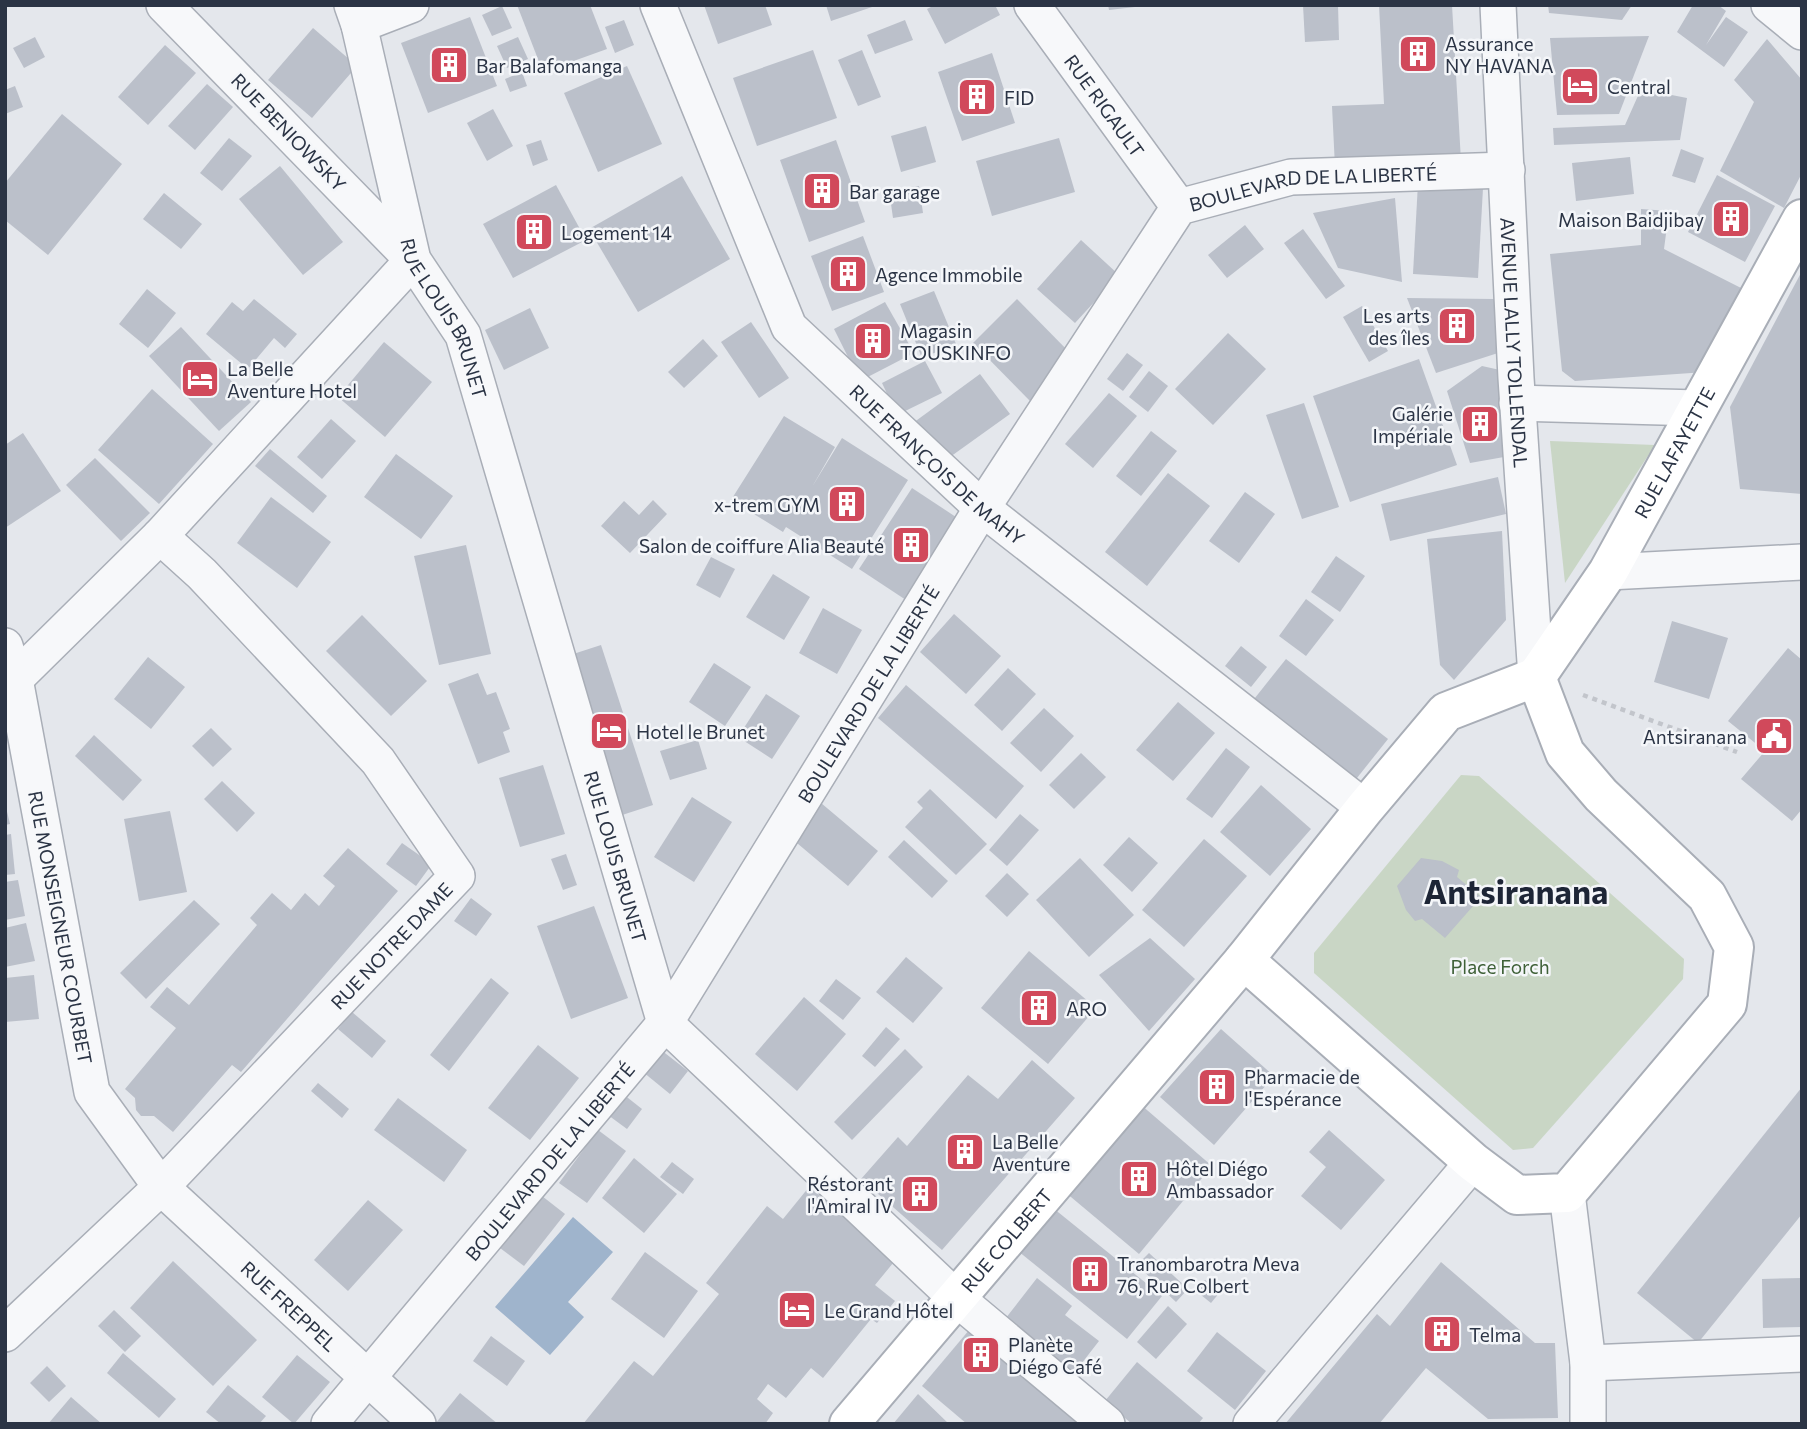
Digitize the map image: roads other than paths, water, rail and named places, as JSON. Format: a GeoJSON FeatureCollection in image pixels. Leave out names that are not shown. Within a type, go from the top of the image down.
{"type":"FeatureCollection","features":[{"type":"Feature","properties":{"kind":"main road","name":"RUE LAFAYETTE"},"geometry":{"type":"LineString","coordinates":[[1536,677],[1608,572],[1802,219]]}},
{"type":"Feature","properties":{"kind":"main road","name":"RUE COLBERT"},"geometry":{"type":"LineString","coordinates":[[849,1424],[1244,960],[1365,808],[1446,712],[1536,677]]}},
{"type":"Feature","properties":{"kind":"main road"},"geometry":{"type":"LineString","coordinates":[[1244,960],[1474,1162],[1517,1195],[1567,1193],[1727,1004],[1734,947],[1707,896],[1601,795],[1565,753],[1536,677]]}},
{"type":"Feature","properties":{"kind":"street","name":"RUE BENIOWSKY"},"geometry":{"type":"LineString","coordinates":[[164,5],[413,260]]}},
{"type":"Feature","properties":{"kind":"street"},"geometry":{"type":"LineString","coordinates":[[355,15],[411,5]]}},
{"type":"Feature","properties":{"kind":"street","name":"RUE FRANÇOIS DE MAHY"},"geometry":{"type":"LineString","coordinates":[[658,5],[789,327],[982,508],[1365,808]]}},
{"type":"Feature","properties":{"kind":"street","name":"RUE RIGAULT"},"geometry":{"type":"LineString","coordinates":[[1032,5],[1179,207]]}},
{"type":"Feature","properties":{"kind":"street","name":"AVENUE LALLY TOLLENDAL"},"geometry":{"type":"LineString","coordinates":[[1498,5],[1517,404],[1536,677]]}},
{"type":"Feature","properties":{"kind":"street"},"geometry":{"type":"LineString","coordinates":[[1769,5],[1802,32]]}},
{"type":"Feature","properties":{"kind":"street","name":"RUE LOUIS BRUNET"},"geometry":{"type":"LineString","coordinates":[[355,15],[413,260],[463,335],[665,1023]]}},
{"type":"Feature","properties":{"kind":"street","name":"BOULEVARD DE LA LIBERTÉ"},"geometry":{"type":"LineString","coordinates":[[329,1424],[665,1023],[982,508],[1179,207],[1291,177],[1507,170]]}},
{"type":"Feature","properties":{"kind":"street"},"geometry":{"type":"LineString","coordinates":[[15,679],[160,536],[413,260]]}},
{"type":"Feature","properties":{"kind":"street"},"geometry":{"type":"LineString","coordinates":[[1517,404],[1698,408]]}},
{"type":"Feature","properties":{"kind":"street","name":"RUE NOTRE DAME"},"geometry":{"type":"LineString","coordinates":[[5,1334],[161,1188],[457,876],[378,761],[202,574],[160,536]]}},
{"type":"Feature","properties":{"kind":"street"},"geometry":{"type":"LineString","coordinates":[[1608,572],[1802,562]]}},
{"type":"Feature","properties":{"kind":"street","name":"RUE MONSEIGNEUR COURBET"},"geometry":{"type":"LineString","coordinates":[[5,646],[15,679],[92,1092],[161,1188]]}},
{"type":"Feature","properties":{"kind":"street"},"geometry":{"type":"LineString","coordinates":[[665,1023],[955,1297],[1107,1424]]}},
{"type":"Feature","properties":{"kind":"street"},"geometry":{"type":"LineString","coordinates":[[1251,1424],[1474,1162]]}},
{"type":"Feature","properties":{"kind":"street","name":"RUE FREPPEL"},"geometry":{"type":"LineString","coordinates":[[161,1188],[418,1424]]}},
{"type":"Feature","properties":{"kind":"street"},"geometry":{"type":"LineString","coordinates":[[1567,1193],[1588,1363],[1588,1424]]}},
{"type":"Feature","properties":{"kind":"street"},"geometry":{"type":"LineString","coordinates":[[1588,1363],[1802,1354]]}},
{"type":"Feature","properties":{"kind":"water"},"geometry":{"type":"Polygon","coordinates":[[[573,1217],[613,1252],[568,1302],[584,1317],[550,1355],[495,1307],[573,1217]]]}},
{"type":"Feature","properties":{"kind":"place","name":"Assurance NY HAVANA"},"geometry":{"type":"Point","coordinates":[1418,54]}},
{"type":"Feature","properties":{"kind":"place","name":"Bar Balafomanga"},"geometry":{"type":"Point","coordinates":[449,65]}},
{"type":"Feature","properties":{"kind":"place","name":"Central"},"geometry":{"type":"Point","coordinates":[1580,86]}},
{"type":"Feature","properties":{"kind":"place","name":"FID"},"geometry":{"type":"Point","coordinates":[977,97]}},
{"type":"Feature","properties":{"kind":"place","name":"Bar garage"},"geometry":{"type":"Point","coordinates":[822,191]}},
{"type":"Feature","properties":{"kind":"place","name":"Maison Baidjibay"},"geometry":{"type":"Point","coordinates":[1731,219]}},
{"type":"Feature","properties":{"kind":"place","name":"Logement 14"},"geometry":{"type":"Point","coordinates":[534,232]}},
{"type":"Feature","properties":{"kind":"place","name":"Agence Immobile"},"geometry":{"type":"Point","coordinates":[848,274]}},
{"type":"Feature","properties":{"kind":"place","name":"Les arts des îles"},"geometry":{"type":"Point","coordinates":[1457,326]}},
{"type":"Feature","properties":{"kind":"place","name":"Magasin TOUSKINFO"},"geometry":{"type":"Point","coordinates":[873,341]}},
{"type":"Feature","properties":{"kind":"place","name":"La Belle Aventure Hotel"},"geometry":{"type":"Point","coordinates":[200,379]}},
{"type":"Feature","properties":{"kind":"place","name":"Galérie Impériale"},"geometry":{"type":"Point","coordinates":[1480,424]}},
{"type":"Feature","properties":{"kind":"place","name":"x-trem GYM"},"geometry":{"type":"Point","coordinates":[847,504]}},
{"type":"Feature","properties":{"kind":"place","name":"Salon de coiffure Alia Beauté"},"geometry":{"type":"Point","coordinates":[911,545]}},
{"type":"Feature","properties":{"kind":"place","name":"Hotel le Brunet"},"geometry":{"type":"Point","coordinates":[609,731]}},
{"type":"Feature","properties":{"kind":"place","name":"Antsiranana"},"geometry":{"type":"Point","coordinates":[1774,736]}},
{"type":"Feature","properties":{"kind":"place","name":"ARO"},"geometry":{"type":"Point","coordinates":[1039,1008]}},
{"type":"Feature","properties":{"kind":"place","name":"Pharmacie de l'Espérance"},"geometry":{"type":"Point","coordinates":[1217,1087]}},
{"type":"Feature","properties":{"kind":"place","name":"La Belle Aventure"},"geometry":{"type":"Point","coordinates":[965,1152]}},
{"type":"Feature","properties":{"kind":"place","name":"Hôtel Diégo Ambassador"},"geometry":{"type":"Point","coordinates":[1139,1179]}},
{"type":"Feature","properties":{"kind":"place","name":"Réstorant l'Amiral IV"},"geometry":{"type":"Point","coordinates":[920,1194]}},
{"type":"Feature","properties":{"kind":"place","name":"Tranombarotra Meva 76, Rue Colbert"},"geometry":{"type":"Point","coordinates":[1090,1274]}},
{"type":"Feature","properties":{"kind":"place","name":"Le Grand Hôtel"},"geometry":{"type":"Point","coordinates":[797,1310]}},
{"type":"Feature","properties":{"kind":"place","name":"Telma"},"geometry":{"type":"Point","coordinates":[1442,1334]}},
{"type":"Feature","properties":{"kind":"place","name":"Planète Diégo Café"},"geometry":{"type":"Point","coordinates":[981,1355]}},
{"type":"Feature","properties":{"kind":"district","name":"Antsiranana"},"geometry":{"type":"Point","coordinates":[1516,890]}},
{"type":"Feature","properties":{"kind":"park label","name":"Place Forch"},"geometry":{"type":"Point","coordinates":[1500,966]}}]}
